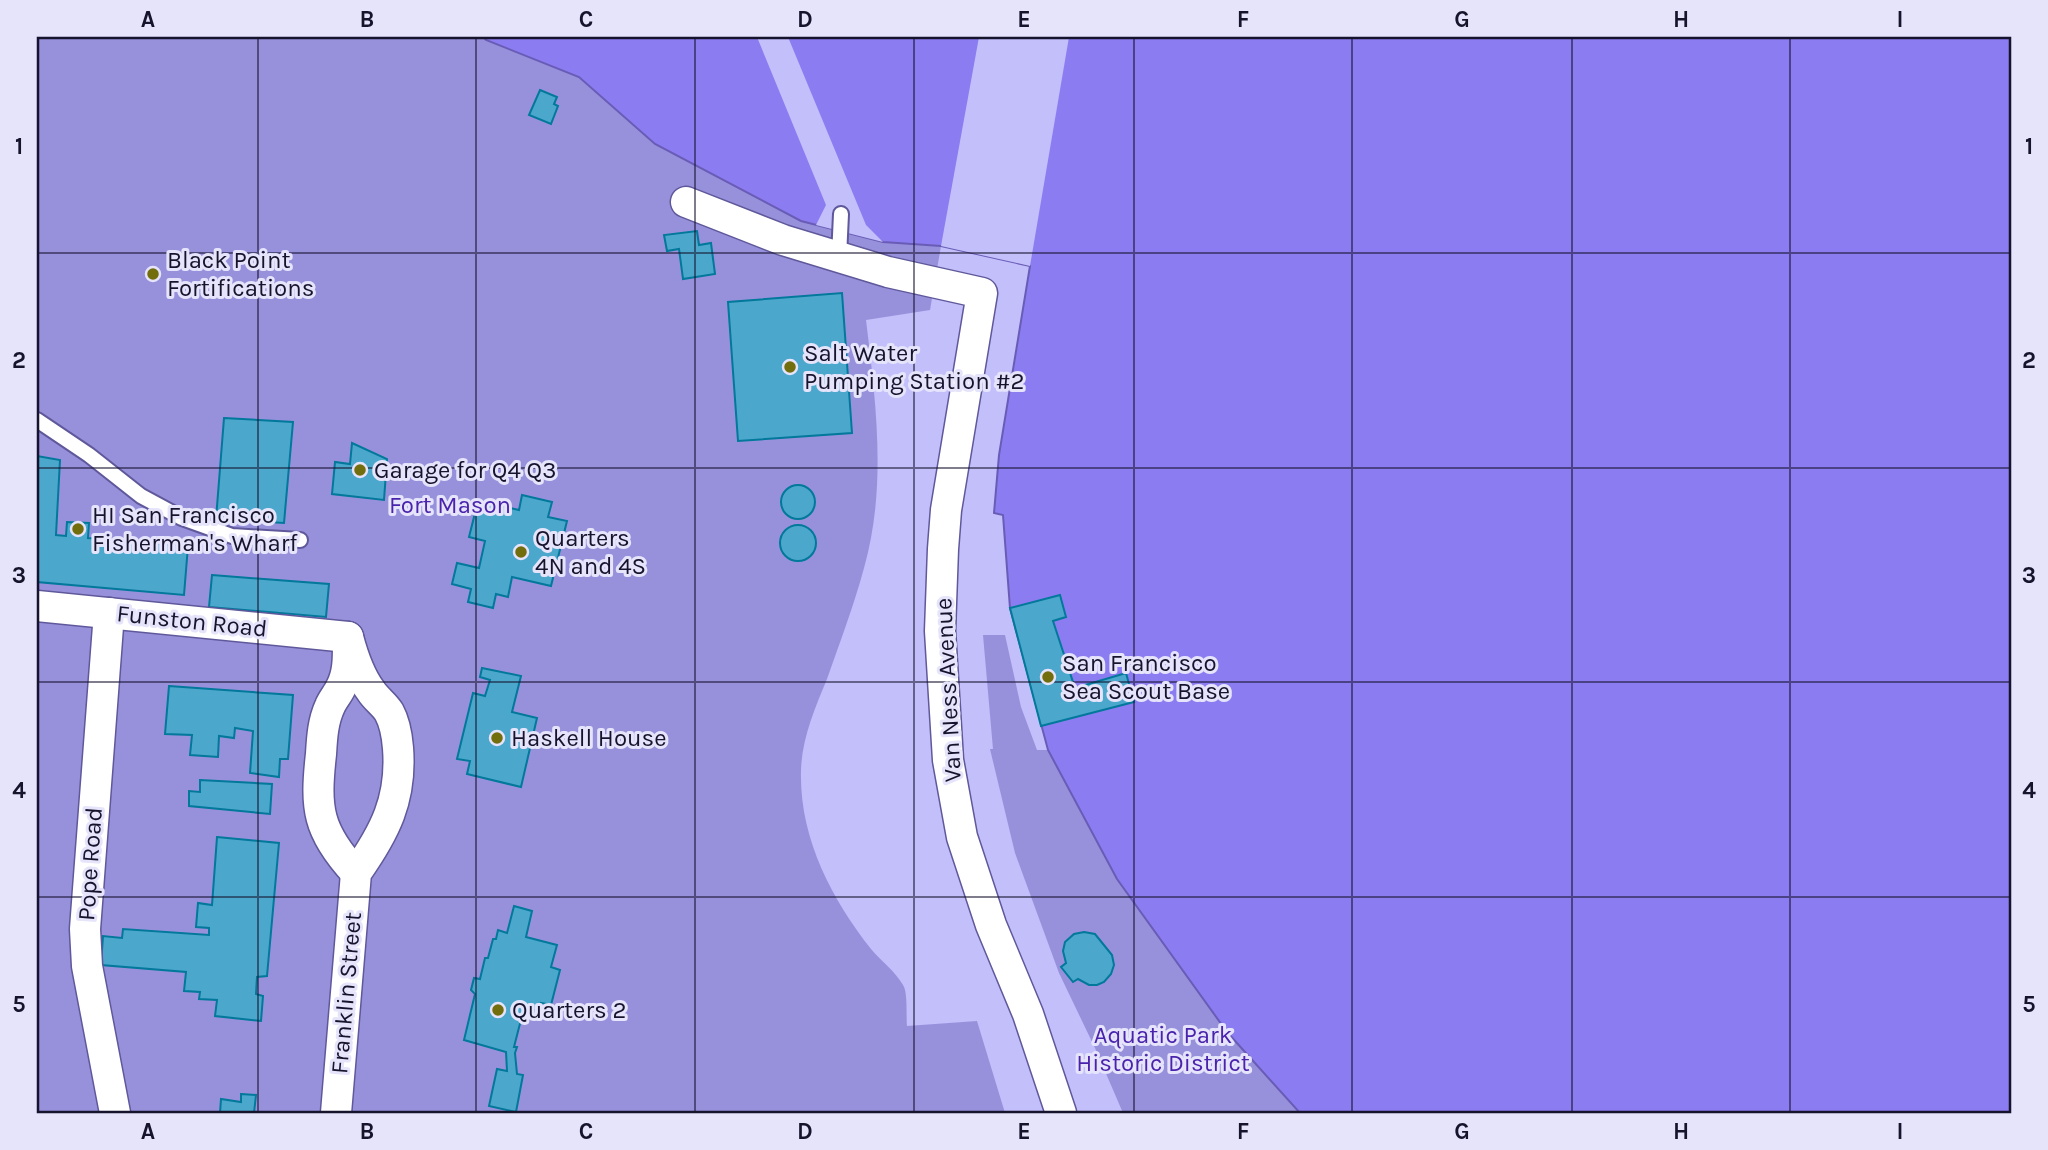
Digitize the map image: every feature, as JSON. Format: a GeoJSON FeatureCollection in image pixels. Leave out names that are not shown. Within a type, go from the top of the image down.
{"type":"FeatureCollection","features":[{"type":"Feature","properties":{"kind":"street"},"geometry":{"type":"LineString","coordinates":[[686,202],[783,240],[839,257]]}},
{"type":"Feature","properties":{"kind":"street","name":"Van Ness Avenue"},"geometry":{"type":"LineString","coordinates":[[839,257],[888,272],[982,293],[946,510],[943,548],[940,631],[948,760],[966,849],[991,925],[1029,1016],[1061,1113]]}},
{"type":"Feature","properties":{"kind":"street","name":"Funston Road"},"geometry":{"type":"LineString","coordinates":[[37,606],[348,637]]}},
{"type":"Feature","properties":{"kind":"street","name":"Pope Road"},"geometry":{"type":"LineString","coordinates":[[109,613],[85,929],[87,966],[115,1113]]}},
{"type":"Feature","properties":{"kind":"street"},"geometry":{"type":"LineString","coordinates":[[348,637],[348,665],[343,685],[330,705],[323,726],[318,806],[332,843],[356,873]]}},
{"type":"Feature","properties":{"kind":"street","name":"Franklin Street"},"geometry":{"type":"LineString","coordinates":[[336,1113],[356,873],[387,823],[397,794],[399,763],[397,733],[388,710],[371,692],[356,666],[348,637]]}},
{"type":"Feature","properties":{"kind":"lane"},"geometry":{"type":"LineString","coordinates":[[839,257],[841,214]]}},
{"type":"Feature","properties":{"kind":"lane"},"geometry":{"type":"LineString","coordinates":[[37,420],[89,455],[141,496],[183,518],[232,536],[300,540]]}},
{"type":"Feature","properties":{"kind":"green space","name":"Fort Mason"},"geometry":{"type":"Polygon","coordinates":[[[37,37],[483,37],[579,77],[655,144],[883,242],[941,246],[930,310],[866,320],[877,445],[871,537],[860,582],[807,735],[801,770],[802,795],[812,843],[831,888],[856,929],[905,988],[907,1026],[977,1021],[1005,1113],[37,1113],[37,37]]]}},
{"type":"Feature","properties":{"kind":"green space","name":"Aquatic Park Historic District"},"geometry":{"type":"Polygon","coordinates":[[[983,635],[1005,635],[1021,707],[1037,750],[1048,750],[1117,879],[1227,1032],[1300,1113],[1123,1113],[1059,973],[1015,853],[990,749],[993,749],[983,635]]]}},
{"type":"Feature","properties":{"kind":"shaded area"},"geometry":{"type":"Polygon","coordinates":[[[483,37],[2011,37],[2011,1113],[1300,1113],[1227,1032],[1117,879],[1048,750],[1010,608],[1003,515],[994,513],[999,455],[1030,266],[941,246],[883,242],[801,221],[655,144],[579,77],[483,37]]]}},
{"type":"Feature","properties":{"kind":"pier"},"geometry":{"type":"Polygon","coordinates":[[[757,37],[788,37],[866,225],[883,242],[816,225],[826,205],[757,37]]]}},
{"type":"Feature","properties":{"kind":"pier"},"geometry":{"type":"Polygon","coordinates":[[[979,37],[1069,37],[1030,266],[941,246],[979,37]]]}},
{"type":"Feature","properties":{"kind":"building"},"geometry":{"type":"Polygon","coordinates":[[[540,90],[557,97],[554,104],[558,106],[551,124],[529,115],[540,90]]]}},
{"type":"Feature","properties":{"kind":"building"},"geometry":{"type":"Polygon","coordinates":[[[697,231],[699,245],[711,243],[715,274],[683,279],[679,249],[667,251],[664,235],[697,231]]]}},
{"type":"Feature","properties":{"kind":"building","name":"Salt Water Pumping Station #2"},"geometry":{"type":"Polygon","coordinates":[[[842,293],[852,433],[738,441],[728,302],[842,293]]]}},
{"type":"Feature","properties":{"kind":"building"},"geometry":{"type":"Polygon","coordinates":[[[224,418],[293,422],[284,523],[216,519],[224,418]]]}},
{"type":"Feature","properties":{"kind":"building","name":"Garage for Q4 Q3"},"geometry":{"type":"Polygon","coordinates":[[[352,443],[387,459],[384,500],[332,494],[335,462],[350,464],[352,443]]]}},
{"type":"Feature","properties":{"kind":"building","name":"HI San Francisco Fisherman's Wharf"},"geometry":{"type":"Polygon","coordinates":[[[37,456],[60,460],[56,535],[66,536],[67,522],[89,523],[88,538],[188,546],[184,595],[37,582],[37,456]]]}},
{"type":"Feature","properties":{"kind":"building"},"geometry":{"type":"Polygon","coordinates":[[[798,485],[810,490],[815,502],[810,514],[798,519],[786,514],[781,502],[786,490],[798,485]]]}},
{"type":"Feature","properties":{"kind":"building","name":"Quarters 4N and 4S"},"geometry":{"type":"Polygon","coordinates":[[[522,495],[552,502],[548,517],[567,521],[551,586],[512,577],[508,597],[496,594],[493,608],[468,602],[471,589],[452,584],[457,563],[479,568],[485,541],[469,537],[478,501],[519,510],[522,495]]]}},
{"type":"Feature","properties":{"kind":"building"},"geometry":{"type":"Polygon","coordinates":[[[798,525],[810,531],[816,543],[810,555],[798,561],[786,555],[780,543],[786,531],[798,525]]]}},
{"type":"Feature","properties":{"kind":"building"},"geometry":{"type":"Polygon","coordinates":[[[212,575],[329,584],[326,617],[209,607],[212,575]]]}},
{"type":"Feature","properties":{"kind":"building"},"geometry":{"type":"Polygon","coordinates":[[[1060,595],[1066,617],[1053,621],[1075,688],[1126,673],[1134,702],[1041,726],[1010,608],[1060,595]]]}},
{"type":"Feature","properties":{"kind":"building","name":"Haskell House"},"geometry":{"type":"Polygon","coordinates":[[[482,668],[521,676],[512,712],[537,718],[521,787],[467,774],[470,761],[457,759],[473,693],[485,696],[490,680],[480,677],[482,668]]]}},
{"type":"Feature","properties":{"kind":"building"},"geometry":{"type":"Polygon","coordinates":[[[169,686],[293,695],[288,759],[280,759],[279,777],[250,773],[253,731],[235,728],[234,738],[219,736],[218,757],[190,755],[192,735],[165,734],[169,686]]]}},
{"type":"Feature","properties":{"kind":"building"},"geometry":{"type":"Polygon","coordinates":[[[200,780],[272,784],[270,814],[189,806],[189,791],[200,792],[200,780]]]}},
{"type":"Feature","properties":{"kind":"building"},"geometry":{"type":"Polygon","coordinates":[[[217,837],[279,843],[267,976],[257,977],[256,994],[263,996],[261,1021],[215,1016],[217,1000],[199,999],[200,992],[184,991],[186,972],[101,965],[103,936],[122,938],[123,929],[209,935],[209,928],[196,927],[198,903],[212,905],[217,837]]]}},
{"type":"Feature","properties":{"kind":"building","name":"Quarters 2"},"geometry":{"type":"Polygon","coordinates":[[[514,906],[532,911],[526,937],[557,945],[551,967],[560,970],[551,1005],[541,1003],[538,1011],[524,1008],[514,1047],[517,1047],[517,1074],[523,1075],[516,1112],[489,1106],[497,1069],[507,1071],[506,1052],[464,1040],[475,994],[471,990],[474,978],[480,979],[485,958],[488,958],[498,930],[507,933],[514,906]]]}},
{"type":"Feature","properties":{"kind":"building"},"geometry":{"type":"Polygon","coordinates":[[[1074,934],[1095,934],[1112,955],[1114,965],[1111,974],[1097,985],[1089,985],[1078,979],[1073,982],[1061,967],[1066,963],[1063,951],[1065,942],[1074,934]]]}},
{"type":"Feature","properties":{"kind":"building"},"geometry":{"type":"Polygon","coordinates":[[[241,1094],[256,1095],[254,1113],[220,1113],[221,1099],[241,1102],[241,1094]]]}},
{"type":"Feature","properties":{"kind":"place","name":"Black Point Fortifications"},"geometry":{"type":"Point","coordinates":[153,274]}},
{"type":"Feature","properties":{"kind":"place","name":"Salt Water Pumping Station #2"},"geometry":{"type":"Point","coordinates":[790,367]}},
{"type":"Feature","properties":{"kind":"place","name":"Garage for Q4 Q3"},"geometry":{"type":"Point","coordinates":[360,470]}},
{"type":"Feature","properties":{"kind":"place","name":"HI San Francisco Fisherman's Wharf"},"geometry":{"type":"Point","coordinates":[78,529]}},
{"type":"Feature","properties":{"kind":"place","name":"Quarters 4N and 4S"},"geometry":{"type":"Point","coordinates":[521,552]}},
{"type":"Feature","properties":{"kind":"place","name":"San Francisco Sea Scout Base"},"geometry":{"type":"Point","coordinates":[1048,677]}},
{"type":"Feature","properties":{"kind":"place","name":"Haskell House"},"geometry":{"type":"Point","coordinates":[497,738]}},
{"type":"Feature","properties":{"kind":"place","name":"Quarters 2"},"geometry":{"type":"Point","coordinates":[498,1010]}}]}
